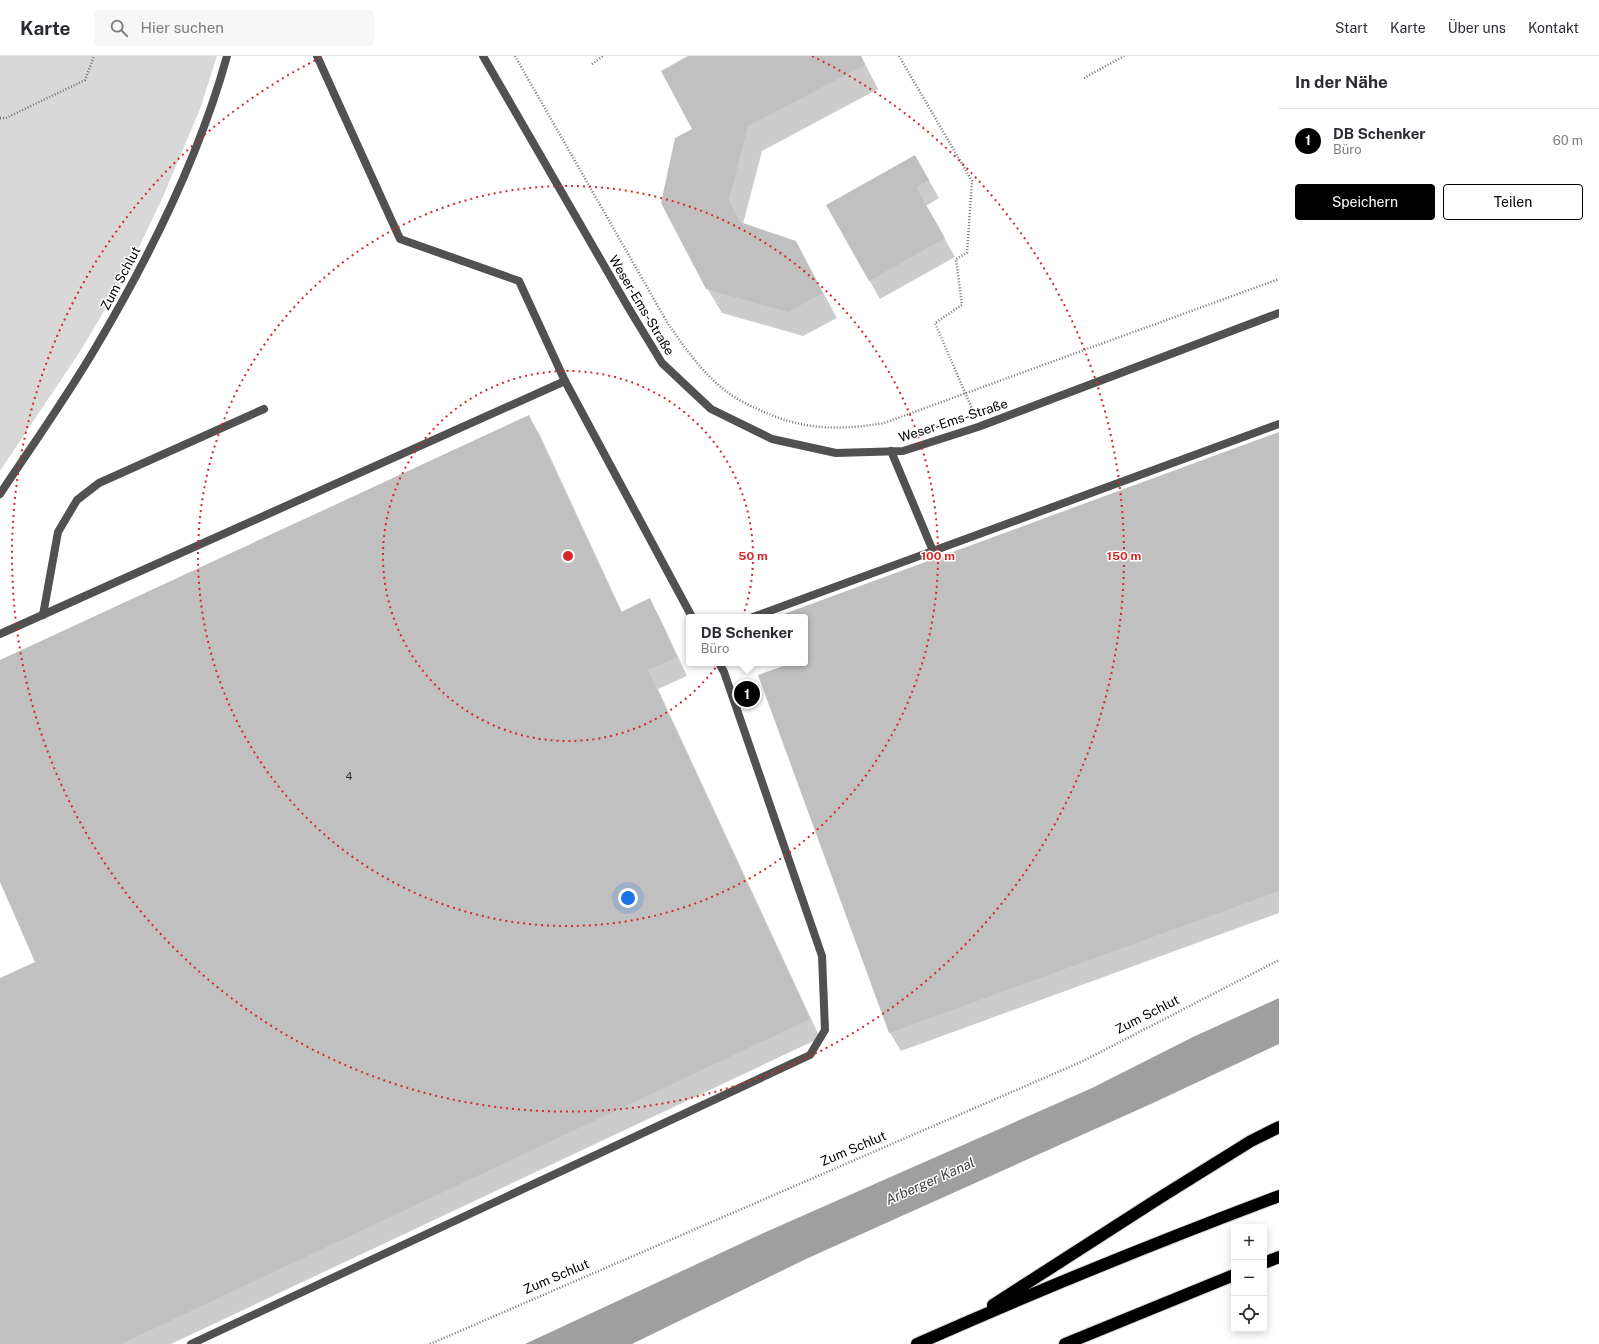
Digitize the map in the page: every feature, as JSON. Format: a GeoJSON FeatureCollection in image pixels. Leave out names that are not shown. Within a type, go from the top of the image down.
{"type":"FeatureCollection","features":[{"type":"Feature","properties":{"kind":"highway"},"geometry":{"type":"LineString","coordinates":[[966,1322],[1161,1197],[1252,1141],[1279,1127]]}},
{"type":"Feature","properties":{"kind":"highway"},"geometry":{"type":"LineString","coordinates":[[917,1344],[966,1322],[1210,1222],[1279,1196]]}},
{"type":"Feature","properties":{"kind":"highway"},"geometry":{"type":"LineString","coordinates":[[1267,1262],[1279,1257]]}},
{"type":"Feature","properties":{"kind":"highway"},"geometry":{"type":"LineString","coordinates":[[1065,1344],[1231,1276]]}},
{"type":"Feature","properties":{"kind":"street","name":"Zum Schlut"},"geometry":{"type":"LineString","coordinates":[[0,494],[95,349],[140,269],[178,189],[201,133],[227,56]]}},
{"type":"Feature","properties":{"kind":"street"},"geometry":{"type":"LineString","coordinates":[[317,56],[400,239],[519,281],[565,381],[690,614]]}},
{"type":"Feature","properties":{"kind":"street","name":"Weser-Ems-Straße"},"geometry":{"type":"LineString","coordinates":[[483,56],[662,363],[711,409],[772,439],[836,453],[903,451],[978,427],[1279,313]]}},
{"type":"Feature","properties":{"kind":"street"},"geometry":{"type":"LineString","coordinates":[[0,634],[565,381]]}},
{"type":"Feature","properties":{"kind":"street"},"geometry":{"type":"LineString","coordinates":[[43,615],[58,532],[77,500],[99,483],[264,409]]}},
{"type":"Feature","properties":{"kind":"street"},"geometry":{"type":"LineString","coordinates":[[761,614],[1279,424]]}},
{"type":"Feature","properties":{"kind":"street"},"geometry":{"type":"LineString","coordinates":[[891,451],[933,551]]}},
{"type":"Feature","properties":{"kind":"street"},"geometry":{"type":"LineString","coordinates":[[191,1344],[810,1055],[825,1030],[822,956],[721,666]]}},
{"type":"Feature","properties":{"kind":"path"},"geometry":{"type":"LineString","coordinates":[[0,118],[6,118],[85,80],[94,56]]}},
{"type":"Feature","properties":{"kind":"path"},"geometry":{"type":"LineString","coordinates":[[515,56],[667,322],[684,348],[727,392],[771,416],[795,423],[841,429],[884,423],[1279,279]]}},
{"type":"Feature","properties":{"kind":"path"},"geometry":{"type":"LineString","coordinates":[[592,64],[603,56]]}},
{"type":"Feature","properties":{"kind":"path"},"geometry":{"type":"LineString","coordinates":[[899,56],[972,181],[967,253],[956,259],[962,305],[935,323],[966,394],[978,427]]}},
{"type":"Feature","properties":{"kind":"path"},"geometry":{"type":"LineString","coordinates":[[1084,78],[1124,56]]}},
{"type":"Feature","properties":{"kind":"path","name":"Zum Schlut"},"geometry":{"type":"LineString","coordinates":[[430,1344],[1081,1062],[1279,960]]}},
{"type":"Feature","properties":{"kind":"shaded area"},"geometry":{"type":"Polygon","coordinates":[[[0,56],[217,56],[200,109],[162,199],[126,274],[81,350],[0,471],[0,56]]]}},
{"type":"Feature","properties":{"kind":"water","name":"Arberger Kanal"},"geometry":{"type":"Polygon","coordinates":[[[1279,998],[1279,1044],[1153,1103],[806,1259],[632,1344],[525,1344],[768,1231],[1092,1088],[1195,1036],[1279,998]]]}},
{"type":"Feature","properties":{"kind":"building"},"geometry":{"type":"Polygon","coordinates":[[[688,56],[861,56],[865,65],[748,126],[729,200],[740,222],[796,241],[823,293],[788,312],[706,289],[661,203],[675,138],[692,129],[661,71],[688,56]]]}},
{"type":"Feature","properties":{"kind":"building"},"geometry":{"type":"Polygon","coordinates":[[[915,155],[929,180],[916,187],[945,238],[869,281],[826,205],[915,155]]]}},
{"type":"Feature","properties":{"kind":"building"},"geometry":{"type":"Polygon","coordinates":[[[529,415],[621,612],[650,598],[677,657],[648,670],[810,1019],[121,1344],[0,1344],[0,978],[35,962],[0,882],[0,660],[529,415]]]}},
{"type":"Feature","properties":{"kind":"building"},"geometry":{"type":"Polygon","coordinates":[[[1279,432],[1279,891],[889,1033],[758,675],[784,666],[808,666],[808,614],[784,614],[1279,432]]]}},
{"type":"Feature","properties":{"kind":"place","name":"DB Schenker"},"geometry":{"type":"Point","coordinates":[747,694]}}]}
